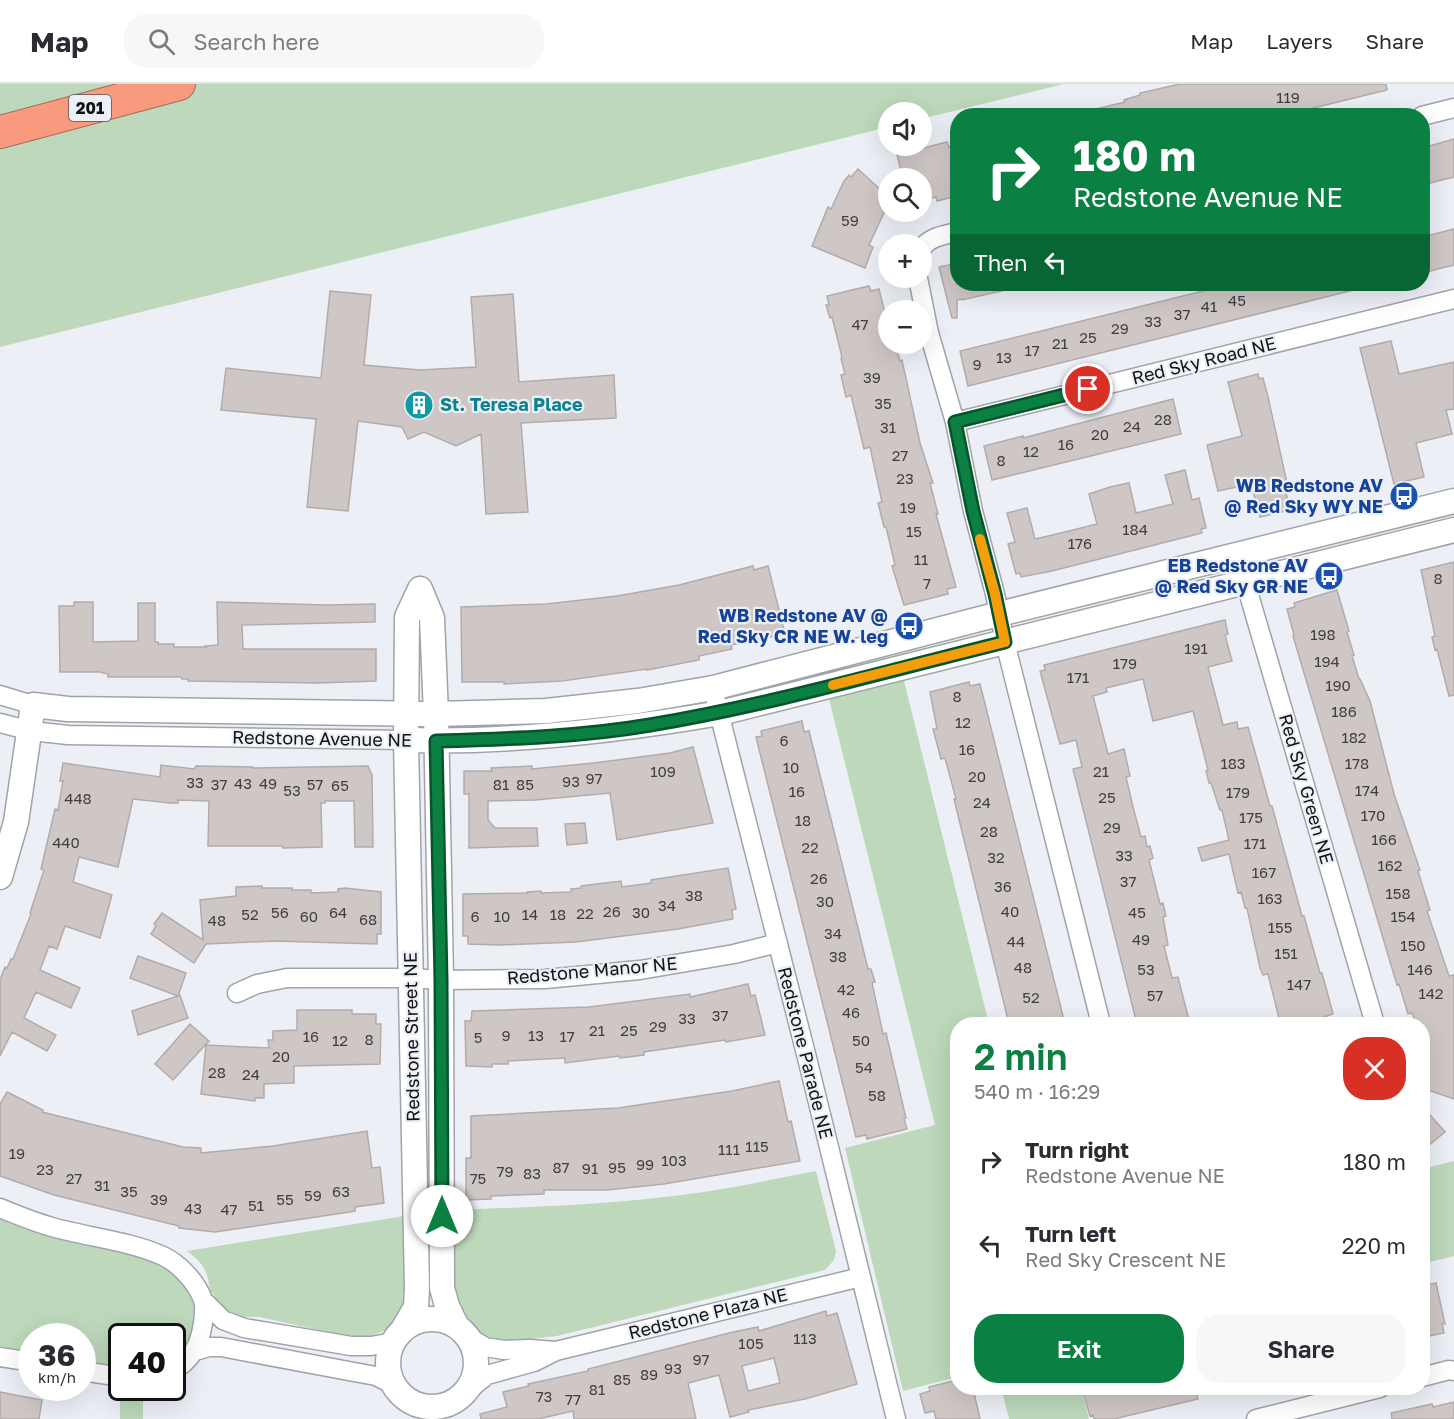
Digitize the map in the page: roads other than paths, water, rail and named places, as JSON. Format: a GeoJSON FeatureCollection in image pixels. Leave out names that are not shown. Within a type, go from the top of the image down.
{"type":"FeatureCollection","features":[{"type":"Feature","properties":{"kind":"highway","name":"201"},"geometry":{"type":"LineString","coordinates":[[0,132],[179,84]]}},
{"type":"Feature","properties":{"kind":"street"},"geometry":{"type":"LineString","coordinates":[[1430,114],[1454,108]]}},
{"type":"Feature","properties":{"kind":"street"},"geometry":{"type":"LineString","coordinates":[[932,239],[950,234]]}},
{"type":"Feature","properties":{"kind":"street"},"geometry":{"type":"LineString","coordinates":[[920,288],[929,333],[955,422],[973,511],[1099,1017]]}},
{"type":"Feature","properties":{"kind":"street","name":"Red Sky Road NE"},"geometry":{"type":"LineString","coordinates":[[955,422],[1454,299]]}},
{"type":"Feature","properties":{"kind":"street","name":"Redstone Avenue NE"},"geometry":{"type":"LineString","coordinates":[[33,705],[68,709],[436,714],[546,711],[638,701],[713,688],[1236,554],[1454,501]]}},
{"type":"Feature","properties":{"kind":"street","name":"Redstone Avenue NE"},"geometry":{"type":"LineString","coordinates":[[0,723],[31,731],[68,735],[436,741],[552,736],[647,726],[720,713],[1454,530]]}},
{"type":"Feature","properties":{"kind":"street","name":"Red Sky Green NE"},"geometry":{"type":"LineString","coordinates":[[1236,554],[1373,1017]]}},
{"type":"Feature","properties":{"kind":"street","name":"Redstone Street NE"},"geometry":{"type":"LineString","coordinates":[[397,1336],[416,1307],[417,1288],[406,714],[407,617],[420,590],[432,618],[436,714],[441,980],[442,1287],[447,1306],[461,1330]]}},
{"type":"Feature","properties":{"kind":"street","name":"Redstone Parade NE"},"geometry":{"type":"LineString","coordinates":[[713,688],[896,1419]]}},
{"type":"Feature","properties":{"kind":"street"},"geometry":{"type":"LineString","coordinates":[[0,694],[33,705],[16,822],[0,877]]}},
{"type":"Feature","properties":{"kind":"street","name":"Redstone Manor NE"},"geometry":{"type":"LineString","coordinates":[[237,993],[257,984],[286,978],[545,979],[640,970],[778,944]]}},
{"type":"Feature","properties":{"kind":"street"},"geometry":{"type":"LineString","coordinates":[[0,1208],[51,1227],[144,1249],[164,1256],[177,1264],[191,1280],[203,1300],[223,1320],[244,1328],[351,1346],[371,1346],[397,1336],[414,1323],[428,1319],[442,1320],[461,1330],[474,1349],[477,1364],[474,1379],[457,1404],[417,1412],[402,1396],[392,1384],[388,1370],[388,1356],[397,1336]]}},
{"type":"Feature","properties":{"kind":"street","name":"Redstone Plaza NE"},"geometry":{"type":"LineString","coordinates":[[457,1404],[487,1376],[534,1362],[556,1351],[861,1277]]}},
{"type":"Feature","properties":{"kind":"street"},"geometry":{"type":"LineString","coordinates":[[186,1362],[195,1351],[203,1322],[203,1300]]}},
{"type":"Feature","properties":{"kind":"street","name":"Redstone Plaza NE"},"geometry":{"type":"LineString","coordinates":[[461,1330],[484,1347],[504,1350],[556,1351]]}},
{"type":"Feature","properties":{"kind":"street"},"geometry":{"type":"LineString","coordinates":[[195,1351],[209,1347],[228,1348],[365,1374],[392,1384]]}},
{"type":"Feature","properties":{"kind":"street"},"geometry":{"type":"LineString","coordinates":[[0,1357],[18,1360]]}},
{"type":"Feature","properties":{"kind":"street"},"geometry":{"type":"LineString","coordinates":[[1430,1375],[1454,1371]]}},
{"type":"Feature","properties":{"kind":"street"},"geometry":{"type":"LineString","coordinates":[[1256,1419],[1352,1395]]}},
{"type":"Feature","properties":{"kind":"place","name":"St. Teresa Place"},"geometry":{"type":"Point","coordinates":[419,405]}},
{"type":"Feature","properties":{"kind":"place","name":"WB Redstone AV @ Red Sky WY NE"},"geometry":{"type":"Point","coordinates":[1404,496]}},
{"type":"Feature","properties":{"kind":"place","name":"EB Redstone AV @ Red Sky GR NE"},"geometry":{"type":"Point","coordinates":[1329,576]}},
{"type":"Feature","properties":{"kind":"place","name":"WB Redstone AV @ Red Sky CR NE W. leg"},"geometry":{"type":"Point","coordinates":[909,626]}}]}
